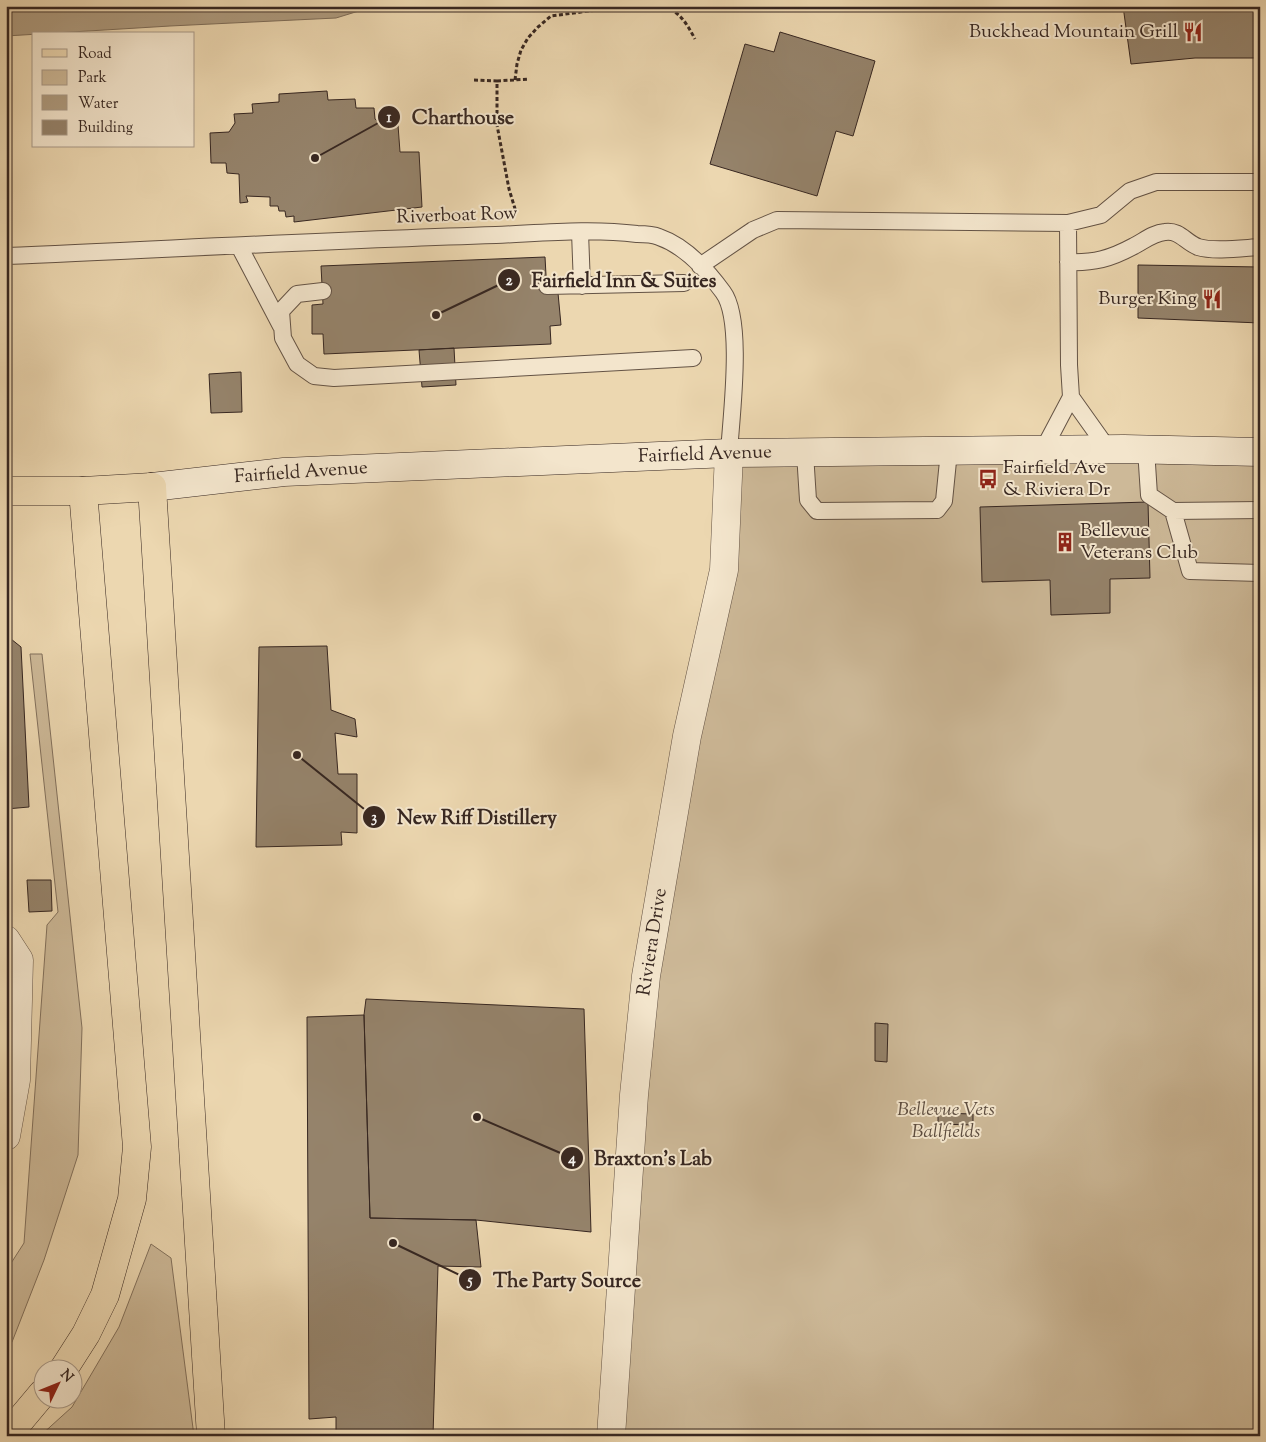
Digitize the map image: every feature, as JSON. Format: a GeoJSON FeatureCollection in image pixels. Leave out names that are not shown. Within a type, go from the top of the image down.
{"type":"FeatureCollection","features":[{"type":"Feature","properties":{"kind":"main road"},"geometry":{"type":"LineString","coordinates":[[6,491],[83,491],[152,487],[211,1436]]}},
{"type":"Feature","properties":{"kind":"main road"},"geometry":{"type":"LineString","coordinates":[[69,1360],[86,1334],[105,1294],[132,1199],[137,1147],[83,491]]}},
{"type":"Feature","properties":{"kind":"main road"},"geometry":{"type":"LineString","coordinates":[[6,1432],[16,1425],[32,1406]]}},
{"type":"Feature","properties":{"kind":"street","name":"Fairfield Avenue"},"geometry":{"type":"LineString","coordinates":[[152,487],[284,472],[729,453],[1126,449],[1260,452]]}},
{"type":"Feature","properties":{"kind":"street","name":"Riviera Drive"},"geometry":{"type":"LineString","coordinates":[[612,1436],[634,1094],[644,995],[687,736],[724,570],[729,453]]}},
{"type":"Feature","properties":{"kind":"street"},"geometry":{"type":"LineString","coordinates":[[6,940],[19,960],[6,1136]]}},
{"type":"Feature","properties":{"kind":"lane"},"geometry":{"type":"LineString","coordinates":[[700,266],[753,230],[777,220],[1068,223],[1101,215],[1130,191],[1156,182],[1260,182]]}},
{"type":"Feature","properties":{"kind":"lane"},"geometry":{"type":"LineString","coordinates":[[1043,450],[1071,396],[1068,365],[1068,223]]}},
{"type":"Feature","properties":{"kind":"lane","name":"Riverboat Row"},"geometry":{"type":"LineString","coordinates":[[6,256],[580,232],[618,231],[657,236],[681,248],[700,266],[725,294],[733,316],[736,343],[729,453]]}},
{"type":"Feature","properties":{"kind":"lane"},"geometry":{"type":"LineString","coordinates":[[1068,262],[1090,263],[1106,259],[1150,237],[1162,232],[1173,231],[1198,247],[1216,249],[1260,248]]}},
{"type":"Feature","properties":{"kind":"lane"},"geometry":{"type":"LineString","coordinates":[[580,232],[582,286]]}},
{"type":"Feature","properties":{"kind":"lane"},"geometry":{"type":"LineString","coordinates":[[239,246],[282,329]]}},
{"type":"Feature","properties":{"kind":"lane"},"geometry":{"type":"LineString","coordinates":[[547,286],[684,283]]}},
{"type":"Feature","properties":{"kind":"lane"},"geometry":{"type":"LineString","coordinates":[[323,291],[298,294],[281,311],[283,338],[298,364],[314,376],[334,378],[693,358]]}},
{"type":"Feature","properties":{"kind":"lane"},"geometry":{"type":"LineString","coordinates":[[1071,396],[1126,449],[1149,495],[1172,511],[1260,510]]}},
{"type":"Feature","properties":{"kind":"lane"},"geometry":{"type":"LineString","coordinates":[[805,452],[808,500],[817,511],[844,511],[937,510],[944,501],[949,451]]}},
{"type":"Feature","properties":{"kind":"lane"},"geometry":{"type":"LineString","coordinates":[[1172,511],[1190,571],[1260,573]]}},
{"type":"Feature","properties":{"kind":"path"},"geometry":{"type":"LineString","coordinates":[[516,80],[517,64],[521,50],[528,38],[551,16],[626,6]]}},
{"type":"Feature","properties":{"kind":"path"},"geometry":{"type":"LineString","coordinates":[[664,6],[674,10],[687,24],[695,39]]}},
{"type":"Feature","properties":{"kind":"path"},"geometry":{"type":"LineString","coordinates":[[474,80],[529,79]]}},
{"type":"Feature","properties":{"kind":"path"},"geometry":{"type":"LineString","coordinates":[[497,81],[497,125],[502,156],[509,189],[523,234]]}},
{"type":"Feature","properties":{"kind":"green space","name":"Bellevue Vets Ballfields"},"geometry":{"type":"Polygon","coordinates":[[[1260,452],[1260,1436],[611,1436],[634,1095],[729,453],[1260,452]]]}},
{"type":"Feature","properties":{"kind":"green space"},"geometry":{"type":"Polygon","coordinates":[[[30,654],[42,654],[82,1028],[78,1155],[44,1260],[12,1342],[6,1350],[6,1271],[24,1243],[47,925],[58,912],[30,654]]]}},
{"type":"Feature","properties":{"kind":"green space"},"geometry":{"type":"Polygon","coordinates":[[[151,1244],[171,1258],[194,1436],[40,1436],[69,1410],[82,1410],[82,1390],[119,1327],[151,1244]]]}},
{"type":"Feature","properties":{"kind":"water"},"geometry":{"type":"Polygon","coordinates":[[[6,6],[375,6],[336,18],[72,32],[32,32],[32,34],[6,36],[6,6]]]}},
{"type":"Feature","properties":{"kind":"building","name":"Buckhead Mountain Grill"},"geometry":{"type":"Polygon","coordinates":[[[1123,6],[1260,6],[1260,58],[1195,58],[1131,64],[1123,6]]]}},
{"type":"Feature","properties":{"kind":"building"},"geometry":{"type":"Polygon","coordinates":[[[780,32],[875,61],[853,136],[836,131],[817,196],[710,164],[745,44],[774,52],[780,32]]]}},
{"type":"Feature","properties":{"kind":"building"},"geometry":{"type":"Polygon","coordinates":[[[327,91],[328,100],[355,99],[356,108],[374,108],[375,119],[381,124],[398,125],[400,152],[419,152],[422,207],[294,222],[294,216],[286,217],[285,211],[279,211],[278,206],[270,206],[270,197],[246,196],[248,202],[240,203],[239,174],[227,173],[226,163],[211,163],[210,133],[229,132],[235,123],[234,114],[253,113],[252,104],[279,102],[279,94],[327,91]]]}},
{"type":"Feature","properties":{"kind":"building"},"geometry":{"type":"Polygon","coordinates":[[[545,257],[547,293],[558,293],[561,325],[550,326],[551,344],[324,354],[323,334],[312,334],[312,305],[323,304],[321,266],[545,257]]]}},
{"type":"Feature","properties":{"kind":"building"},"geometry":{"type":"Polygon","coordinates":[[[1138,265],[1260,267],[1260,323],[1138,318],[1138,265]]]}},
{"type":"Feature","properties":{"kind":"building"},"geometry":{"type":"Polygon","coordinates":[[[454,348],[456,385],[422,387],[419,350],[454,348]]]}},
{"type":"Feature","properties":{"kind":"building"},"geometry":{"type":"Polygon","coordinates":[[[241,372],[242,412],[211,413],[209,374],[241,372]]]}},
{"type":"Feature","properties":{"kind":"building","name":"Bellevue Veterans Club"},"geometry":{"type":"Polygon","coordinates":[[[1148,502],[1150,578],[1110,579],[1110,613],[1051,615],[1050,580],[982,582],[980,507],[1148,502]]]}},
{"type":"Feature","properties":{"kind":"building"},"geometry":{"type":"Polygon","coordinates":[[[6,635],[21,647],[29,807],[6,809],[6,635]]]}},
{"type":"Feature","properties":{"kind":"building"},"geometry":{"type":"Polygon","coordinates":[[[327,646],[331,710],[355,719],[357,737],[335,733],[338,774],[357,774],[357,833],[341,832],[342,845],[256,847],[259,647],[327,646]]]}},
{"type":"Feature","properties":{"kind":"building"},"geometry":{"type":"Polygon","coordinates":[[[27,880],[51,880],[52,911],[29,912],[27,880]]]}},
{"type":"Feature","properties":{"kind":"building"},"geometry":{"type":"Polygon","coordinates":[[[366,999],[584,1009],[591,1232],[476,1220],[370,1218],[364,1015],[366,999]]]}},
{"type":"Feature","properties":{"kind":"building"},"geometry":{"type":"Polygon","coordinates":[[[364,1015],[370,1218],[476,1220],[481,1267],[438,1266],[433,1436],[336,1436],[336,1417],[309,1419],[307,1017],[364,1015]]]}},
{"type":"Feature","properties":{"kind":"building"},"geometry":{"type":"Polygon","coordinates":[[[875,1023],[888,1024],[887,1062],[875,1061],[875,1023]]]}},
{"type":"Feature","properties":{"kind":"building"},"geometry":{"type":"Polygon","coordinates":[[[938,1113],[973,1114],[973,1125],[938,1124],[938,1113]]]}},
{"type":"Feature","properties":{"kind":"place","name":"Buckhead Mountain Grill"},"geometry":{"type":"Point","coordinates":[1193,32]}},
{"type":"Feature","properties":{"kind":"place","name":"Charthouse"},"geometry":{"type":"Point","coordinates":[315,158]}},
{"type":"Feature","properties":{"kind":"place","name":"Burger King"},"geometry":{"type":"Point","coordinates":[1212,299]}},
{"type":"Feature","properties":{"kind":"place","name":"Fairfield Inn & Suites"},"geometry":{"type":"Point","coordinates":[436,315]}},
{"type":"Feature","properties":{"kind":"place","name":"Fairfield Ave & Riviera Dr"},"geometry":{"type":"Point","coordinates":[988,479]}},
{"type":"Feature","properties":{"kind":"place","name":"Bellevue Veterans Club"},"geometry":{"type":"Point","coordinates":[1065,542]}},
{"type":"Feature","properties":{"kind":"place","name":"New Riff Distillery"},"geometry":{"type":"Point","coordinates":[297,755]}},
{"type":"Feature","properties":{"kind":"place","name":"Braxton's Lab"},"geometry":{"type":"Point","coordinates":[477,1117]}},
{"type":"Feature","properties":{"kind":"place","name":"The Party Source"},"geometry":{"type":"Point","coordinates":[393,1243]}}]}
